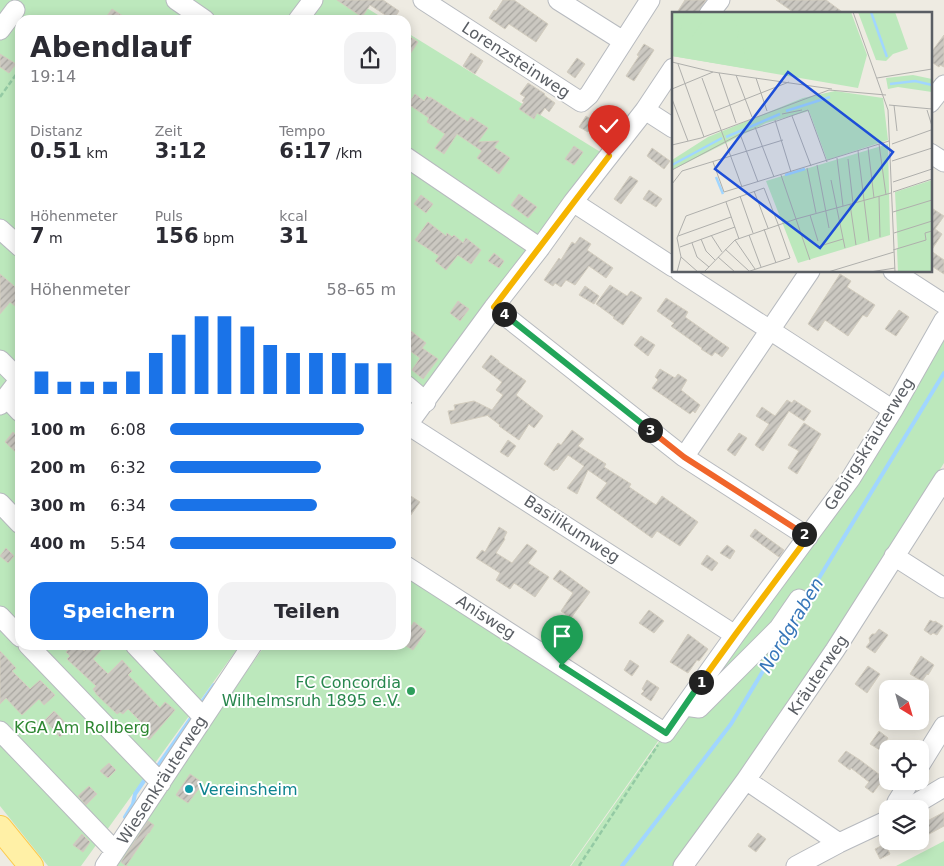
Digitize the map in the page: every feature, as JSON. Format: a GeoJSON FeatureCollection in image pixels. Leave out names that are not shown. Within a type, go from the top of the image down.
{"type":"FeatureCollection","features":[{"type":"Feature","properties":{"kind":"main road"},"geometry":{"type":"LineString","coordinates":[[0,828],[31,866]]}},
{"type":"Feature","properties":{"kind":"main road"},"geometry":{"type":"LineString","coordinates":[[0,852],[12,866]]}},
{"type":"Feature","properties":{"kind":"lane"},"geometry":{"type":"LineString","coordinates":[[176,0],[198,15]]}},
{"type":"Feature","properties":{"kind":"lane"},"geometry":{"type":"LineString","coordinates":[[302,15],[313,0]]}},
{"type":"Feature","properties":{"kind":"lane","name":"Lorenzsteinweg"},"geometry":{"type":"LineString","coordinates":[[423,0],[581,102],[589,95],[650,0]]}},
{"type":"Feature","properties":{"kind":"lane"},"geometry":{"type":"LineString","coordinates":[[558,0],[623,41]]}},
{"type":"Feature","properties":{"kind":"lane"},"geometry":{"type":"LineString","coordinates":[[0,30],[15,10]]}},
{"type":"Feature","properties":{"kind":"lane"},"geometry":{"type":"LineString","coordinates":[[411,415],[418,395],[494,307],[645,110],[672,70]]}},
{"type":"Feature","properties":{"kind":"lane"},"geometry":{"type":"LineString","coordinates":[[932,101],[944,86]]}},
{"type":"Feature","properties":{"kind":"lane"},"geometry":{"type":"LineString","coordinates":[[645,110],[672,127]]}},
{"type":"Feature","properties":{"kind":"lane"},"geometry":{"type":"LineString","coordinates":[[932,154],[944,162]]}},
{"type":"Feature","properties":{"kind":"lane"},"geometry":{"type":"LineString","coordinates":[[411,160],[540,248]]}},
{"type":"Feature","properties":{"kind":"lane"},"geometry":{"type":"LineString","coordinates":[[573,202],[672,266]]}},
{"type":"Feature","properties":{"kind":"lane"},"geometry":{"type":"LineString","coordinates":[[0,229],[15,242]]}},
{"type":"Feature","properties":{"kind":"lane"},"geometry":{"type":"LineString","coordinates":[[681,272],[893,410]]}},
{"type":"Feature","properties":{"kind":"lane"},"geometry":{"type":"LineString","coordinates":[[684,457],[809,272]]}},
{"type":"Feature","properties":{"kind":"lane"},"geometry":{"type":"LineString","coordinates":[[896,272],[944,304]]}},
{"type":"Feature","properties":{"kind":"lane"},"geometry":{"type":"LineString","coordinates":[[494,307],[684,457],[808,537]]}},
{"type":"Feature","properties":{"kind":"lane","name":"Gebirgskräuterweg"},"geometry":{"type":"LineString","coordinates":[[666,733],[735,635],[851,478],[893,410],[944,320]]}},
{"type":"Feature","properties":{"kind":"lane"},"geometry":{"type":"LineString","coordinates":[[0,360],[15,374]]}},
{"type":"Feature","properties":{"kind":"lane"},"geometry":{"type":"LineString","coordinates":[[15,385],[3,401],[15,409]]}},
{"type":"Feature","properties":{"kind":"lane","name":"Basilikumweg"},"geometry":{"type":"LineString","coordinates":[[411,429],[735,635]]}},
{"type":"Feature","properties":{"kind":"lane","name":"Kräuterweg"},"geometry":{"type":"LineString","coordinates":[[683,866],[746,780],[835,650],[944,478]]}},
{"type":"Feature","properties":{"kind":"lane"},"geometry":{"type":"LineString","coordinates":[[0,503],[15,519]]}},
{"type":"Feature","properties":{"kind":"lane"},"geometry":{"type":"LineString","coordinates":[[894,556],[944,588]]}},
{"type":"Feature","properties":{"kind":"lane","name":"Anisweg"},"geometry":{"type":"LineString","coordinates":[[411,569],[666,733]]}},
{"type":"Feature","properties":{"kind":"lane"},"geometry":{"type":"LineString","coordinates":[[684,706],[699,708],[779,628],[799,599]]}},
{"type":"Feature","properties":{"kind":"lane"},"geometry":{"type":"LineString","coordinates":[[0,616],[15,632]]}},
{"type":"Feature","properties":{"kind":"lane"},"geometry":{"type":"LineString","coordinates":[[33,650],[161,783]]}},
{"type":"Feature","properties":{"kind":"lane"},"geometry":{"type":"LineString","coordinates":[[140,650],[203,717]]}},
{"type":"Feature","properties":{"kind":"lane","name":"Wiesenkräuterweg"},"geometry":{"type":"LineString","coordinates":[[110,858],[249,650]]}},
{"type":"Feature","properties":{"kind":"lane"},"geometry":{"type":"LineString","coordinates":[[929,750],[944,726]]}},
{"type":"Feature","properties":{"kind":"lane"},"geometry":{"type":"LineString","coordinates":[[0,731],[110,858]]}},
{"type":"Feature","properties":{"kind":"lane"},"geometry":{"type":"LineString","coordinates":[[746,780],[839,843]]}},
{"type":"Feature","properties":{"kind":"lane"},"geometry":{"type":"LineString","coordinates":[[922,800],[944,787]]}},
{"type":"Feature","properties":{"kind":"lane"},"geometry":{"type":"LineString","coordinates":[[796,866],[879,824]]}},
{"type":"Feature","properties":{"kind":"path"},"geometry":{"type":"LineString","coordinates":[[0,97],[15,77]]}},
{"type":"Feature","properties":{"kind":"path"},"geometry":{"type":"LineString","coordinates":[[579,866],[666,733]]}},
{"type":"Feature","properties":{"kind":"green space","name":"KGA Am Rollberg"},"geometry":{"type":"Polygon","coordinates":[[[0,0],[354,0],[378,15],[15,15],[15,650],[236,650],[81,866],[48,866],[0,806],[0,0]]]}},
{"type":"Feature","properties":{"kind":"green space"},"geometry":{"type":"Polygon","coordinates":[[[411,35],[602,153],[411,408],[411,35]]]}},
{"type":"Feature","properties":{"kind":"green space"},"geometry":{"type":"Polygon","coordinates":[[[944,320],[944,463],[746,780],[674,866],[571,866],[808,537],[944,320]]]}},
{"type":"Feature","properties":{"kind":"green space","name":"FC Concordia Wilhelmsruh 1895 e.V."},"geometry":{"type":"Polygon","coordinates":[[[411,576],[661,737],[570,866],[112,866],[262,650],[411,650],[411,576]]]}},
{"type":"Feature","properties":{"kind":"green space"},"geometry":{"type":"Polygon","coordinates":[[[944,841],[944,866],[896,866],[929,850],[944,841]]]}},
{"type":"Feature","properties":{"kind":"building"},"geometry":{"type":"Polygon","coordinates":[[[337,0],[383,0],[399,11],[396,15],[385,15],[370,5],[363,15],[359,15],[337,0]]]}},
{"type":"Feature","properties":{"kind":"building"},"geometry":{"type":"Polygon","coordinates":[[[503,0],[514,0],[548,24],[536,42],[509,24],[505,29],[489,18],[503,0]]]}},
{"type":"Feature","properties":{"kind":"building"},"geometry":{"type":"Polygon","coordinates":[[[685,0],[706,0],[698,12],[677,12],[685,0]]]}},
{"type":"Feature","properties":{"kind":"building"},"geometry":{"type":"Polygon","coordinates":[[[776,0],[826,0],[842,12],[793,12],[776,0]]]}},
{"type":"Feature","properties":{"kind":"building"},"geometry":{"type":"Polygon","coordinates":[[[112,9],[121,15],[108,15],[112,9]]]}},
{"type":"Feature","properties":{"kind":"building"},"geometry":{"type":"Polygon","coordinates":[[[944,35],[944,67],[940,65],[939,67],[932,62],[932,51],[944,35]]]}},
{"type":"Feature","properties":{"kind":"building"},"geometry":{"type":"Polygon","coordinates":[[[411,37],[418,42],[411,52],[411,37]]]}},
{"type":"Feature","properties":{"kind":"building"},"geometry":{"type":"Polygon","coordinates":[[[644,44],[654,50],[634,81],[626,76],[639,56],[637,55],[644,44]]]}},
{"type":"Feature","properties":{"kind":"building"},"geometry":{"type":"Polygon","coordinates":[[[471,53],[483,61],[475,74],[463,66],[471,53]]]}},
{"type":"Feature","properties":{"kind":"building"},"geometry":{"type":"Polygon","coordinates":[[[0,54],[15,63],[9,73],[0,67],[0,54]]]}},
{"type":"Feature","properties":{"kind":"building"},"geometry":{"type":"Polygon","coordinates":[[[577,58],[585,64],[575,78],[567,72],[577,58]]]}},
{"type":"Feature","properties":{"kind":"building"},"geometry":{"type":"Polygon","coordinates":[[[528,83],[555,103],[549,112],[545,108],[540,115],[537,113],[534,119],[519,109],[525,97],[520,94],[528,83]]]}},
{"type":"Feature","properties":{"kind":"building"},"geometry":{"type":"Polygon","coordinates":[[[415,94],[424,101],[427,96],[430,97],[468,122],[471,117],[488,128],[478,142],[499,141],[494,147],[510,158],[499,174],[477,158],[482,151],[457,134],[444,154],[435,148],[445,134],[427,122],[429,118],[411,106],[411,100],[415,94]]]}},
{"type":"Feature","properties":{"kind":"building"},"geometry":{"type":"Polygon","coordinates":[[[586,116],[595,122],[588,132],[579,127],[586,116]]]}},
{"type":"Feature","properties":{"kind":"building"},"geometry":{"type":"Polygon","coordinates":[[[574,146],[583,152],[574,165],[565,159],[574,146]]]}},
{"type":"Feature","properties":{"kind":"building"},"geometry":{"type":"Polygon","coordinates":[[[652,148],[670,161],[664,169],[647,156],[652,148]]]}},
{"type":"Feature","properties":{"kind":"building"},"geometry":{"type":"Polygon","coordinates":[[[630,176],[638,181],[621,204],[614,199],[630,176]]]}},
{"type":"Feature","properties":{"kind":"building"},"geometry":{"type":"Polygon","coordinates":[[[649,190],[662,199],[656,207],[643,199],[649,190]]]}},
{"type":"Feature","properties":{"kind":"building"},"geometry":{"type":"Polygon","coordinates":[[[519,194],[537,207],[528,218],[511,205],[519,194]]]}},
{"type":"Feature","properties":{"kind":"building"},"geometry":{"type":"Polygon","coordinates":[[[421,195],[433,204],[426,213],[414,204],[421,195]]]}},
{"type":"Feature","properties":{"kind":"building"},"geometry":{"type":"Polygon","coordinates":[[[932,208],[944,216],[935,229],[942,234],[932,249],[932,208]]]}},
{"type":"Feature","properties":{"kind":"building"},"geometry":{"type":"Polygon","coordinates":[[[428,222],[446,236],[447,233],[452,237],[454,235],[463,243],[466,238],[481,250],[471,264],[458,255],[446,270],[435,261],[439,256],[415,240],[428,222]]]}},
{"type":"Feature","properties":{"kind":"building"},"geometry":{"type":"Polygon","coordinates":[[[580,237],[591,244],[587,250],[613,268],[606,278],[589,266],[575,285],[566,280],[561,287],[555,283],[553,286],[544,280],[559,258],[561,260],[572,242],[575,244],[580,237]]]}},
{"type":"Feature","properties":{"kind":"building"},"geometry":{"type":"Polygon","coordinates":[[[932,252],[944,260],[944,274],[932,266],[932,252]]]}},
{"type":"Feature","properties":{"kind":"building"},"geometry":{"type":"Polygon","coordinates":[[[494,253],[504,261],[499,268],[488,261],[494,253]]]}},
{"type":"Feature","properties":{"kind":"building"},"geometry":{"type":"Polygon","coordinates":[[[0,274],[15,287],[15,306],[10,302],[0,314],[0,274]]]}},
{"type":"Feature","properties":{"kind":"building"},"geometry":{"type":"Polygon","coordinates":[[[840,274],[851,281],[847,287],[875,305],[867,317],[863,315],[848,336],[825,320],[818,331],[808,324],[840,274]]]}},
{"type":"Feature","properties":{"kind":"building"},"geometry":{"type":"Polygon","coordinates":[[[610,285],[627,296],[631,291],[642,298],[623,325],[596,304],[610,285]]]}},
{"type":"Feature","properties":{"kind":"building"},"geometry":{"type":"Polygon","coordinates":[[[585,286],[599,296],[594,304],[579,295],[585,286]]]}},
{"type":"Feature","properties":{"kind":"building"},"geometry":{"type":"Polygon","coordinates":[[[666,298],[688,312],[685,317],[729,348],[722,357],[715,352],[712,356],[671,326],[674,323],[657,311],[666,298]]]}},
{"type":"Feature","properties":{"kind":"building"},"geometry":{"type":"Polygon","coordinates":[[[458,301],[469,309],[460,321],[450,313],[458,301]]]}},
{"type":"Feature","properties":{"kind":"building"},"geometry":{"type":"Polygon","coordinates":[[[899,310],[909,317],[896,336],[885,329],[899,310]]]}},
{"type":"Feature","properties":{"kind":"building"},"geometry":{"type":"Polygon","coordinates":[[[411,331],[426,343],[422,348],[438,359],[423,379],[412,370],[420,358],[411,352],[411,331]]]}},
{"type":"Feature","properties":{"kind":"building"},"geometry":{"type":"Polygon","coordinates":[[[641,336],[655,345],[648,356],[634,345],[641,336]]]}},
{"type":"Feature","properties":{"kind":"building"},"geometry":{"type":"Polygon","coordinates":[[[491,355],[526,381],[516,395],[543,416],[534,428],[529,424],[519,440],[499,426],[489,415],[451,424],[448,411],[455,410],[454,405],[474,401],[492,410],[503,395],[496,390],[502,382],[482,367],[491,355]]]}},
{"type":"Feature","properties":{"kind":"building"},"geometry":{"type":"Polygon","coordinates":[[[660,369],[675,378],[678,374],[687,380],[681,390],[700,405],[695,413],[693,411],[690,414],[652,388],[658,380],[655,377],[660,369]]]}},
{"type":"Feature","properties":{"kind":"building"},"geometry":{"type":"Polygon","coordinates":[[[787,400],[792,403],[794,400],[811,411],[804,421],[789,411],[763,451],[755,445],[769,424],[756,416],[762,407],[775,416],[787,400]]]}},
{"type":"Feature","properties":{"kind":"building"},"geometry":{"type":"Polygon","coordinates":[[[804,423],[821,434],[797,474],[788,468],[799,451],[788,445],[804,423]]]}},
{"type":"Feature","properties":{"kind":"building"},"geometry":{"type":"Polygon","coordinates":[[[572,430],[584,439],[578,446],[606,464],[604,467],[631,484],[629,487],[656,505],[662,496],[698,522],[680,546],[657,531],[652,538],[596,498],[607,483],[588,470],[577,494],[567,488],[584,466],[568,455],[557,470],[554,471],[544,464],[558,443],[561,445],[572,430]]]}},
{"type":"Feature","properties":{"kind":"building"},"geometry":{"type":"Polygon","coordinates":[[[13,432],[15,434],[15,451],[5,442],[13,432]]]}},
{"type":"Feature","properties":{"kind":"building"},"geometry":{"type":"Polygon","coordinates":[[[739,433],[747,438],[735,456],[727,450],[739,433]]]}},
{"type":"Feature","properties":{"kind":"building"},"geometry":{"type":"Polygon","coordinates":[[[508,440],[516,446],[508,457],[500,452],[508,440]]]}},
{"type":"Feature","properties":{"kind":"building"},"geometry":{"type":"Polygon","coordinates":[[[411,496],[420,502],[411,515],[411,496]]]}},
{"type":"Feature","properties":{"kind":"building"},"geometry":{"type":"Polygon","coordinates":[[[499,527],[507,532],[496,553],[512,563],[527,544],[537,551],[528,563],[549,577],[535,597],[514,583],[510,589],[496,580],[500,573],[476,558],[482,550],[485,552],[499,527]]]}},
{"type":"Feature","properties":{"kind":"building"},"geometry":{"type":"Polygon","coordinates":[[[755,529],[784,550],[779,557],[750,536],[755,529]]]}},
{"type":"Feature","properties":{"kind":"building"},"geometry":{"type":"Polygon","coordinates":[[[727,545],[735,551],[730,559],[720,553],[727,545]]]}},
{"type":"Feature","properties":{"kind":"building"},"geometry":{"type":"Polygon","coordinates":[[[6,548],[14,556],[8,563],[0,556],[6,548]]]}},
{"type":"Feature","properties":{"kind":"building"},"geometry":{"type":"Polygon","coordinates":[[[707,555],[718,563],[712,571],[701,564],[707,555]]]}},
{"type":"Feature","properties":{"kind":"building"},"geometry":{"type":"Polygon","coordinates":[[[560,570],[590,592],[571,618],[561,611],[573,593],[553,579],[560,570]]]}},
{"type":"Feature","properties":{"kind":"building"},"geometry":{"type":"Polygon","coordinates":[[[649,610],[664,621],[654,633],[639,623],[649,610]]]}},
{"type":"Feature","properties":{"kind":"building"},"geometry":{"type":"Polygon","coordinates":[[[930,620],[943,626],[937,635],[933,633],[931,635],[924,630],[930,620]]]}},
{"type":"Feature","properties":{"kind":"building"},"geometry":{"type":"Polygon","coordinates":[[[414,622],[426,631],[413,650],[411,649],[411,626],[414,622]]]}},
{"type":"Feature","properties":{"kind":"building"},"geometry":{"type":"Polygon","coordinates":[[[879,629],[888,635],[875,653],[866,647],[870,642],[869,638],[879,629]]]}},
{"type":"Feature","properties":{"kind":"building"},"geometry":{"type":"Polygon","coordinates":[[[688,634],[708,649],[688,673],[670,662],[688,634]]]}},
{"type":"Feature","properties":{"kind":"building"},"geometry":{"type":"Polygon","coordinates":[[[68,650],[101,650],[93,659],[108,674],[122,660],[132,671],[128,675],[160,708],[165,702],[175,710],[149,740],[141,731],[146,727],[128,709],[123,714],[120,712],[117,714],[97,695],[93,689],[96,686],[67,659],[70,656],[66,652],[68,650]]]}},
{"type":"Feature","properties":{"kind":"building"},"geometry":{"type":"Polygon","coordinates":[[[0,651],[16,668],[12,671],[30,689],[40,680],[55,695],[44,705],[39,699],[22,715],[6,698],[0,704],[0,651]]]}},
{"type":"Feature","properties":{"kind":"building"},"geometry":{"type":"Polygon","coordinates":[[[921,656],[934,665],[923,680],[910,674],[921,656]]]}},
{"type":"Feature","properties":{"kind":"building"},"geometry":{"type":"Polygon","coordinates":[[[630,660],[639,666],[632,676],[624,670],[630,660]]]}},
{"type":"Feature","properties":{"kind":"building"},"geometry":{"type":"Polygon","coordinates":[[[868,666],[880,674],[867,693],[855,684],[868,666]]]}},
{"type":"Feature","properties":{"kind":"building"},"geometry":{"type":"Polygon","coordinates":[[[647,680],[659,688],[651,701],[641,694],[644,691],[642,689],[647,680]]]}},
{"type":"Feature","properties":{"kind":"building"},"geometry":{"type":"Polygon","coordinates":[[[54,711],[70,728],[60,737],[45,720],[54,711]]]}},
{"type":"Feature","properties":{"kind":"building"},"geometry":{"type":"Polygon","coordinates":[[[879,731],[888,738],[887,740],[879,740],[879,749],[870,744],[879,731]]]}},
{"type":"Feature","properties":{"kind":"building"},"geometry":{"type":"Polygon","coordinates":[[[846,751],[879,774],[879,785],[873,793],[865,787],[869,782],[838,761],[846,751]]]}},
{"type":"Feature","properties":{"kind":"building"},"geometry":{"type":"Polygon","coordinates":[[[109,763],[116,770],[108,778],[100,771],[109,763]]]}},
{"type":"Feature","properties":{"kind":"building","name":"Vereinsheim"},"geometry":{"type":"Polygon","coordinates":[[[190,774],[203,783],[188,803],[176,795],[190,774]]]}},
{"type":"Feature","properties":{"kind":"building"},"geometry":{"type":"Polygon","coordinates":[[[89,786],[97,794],[86,805],[78,796],[89,786]]]}},
{"type":"Feature","properties":{"kind":"building"},"geometry":{"type":"Polygon","coordinates":[[[944,812],[944,826],[929,834],[929,820],[944,812]]]}},
{"type":"Feature","properties":{"kind":"building"},"geometry":{"type":"Polygon","coordinates":[[[148,821],[154,825],[126,866],[121,862],[148,821]]]}},
{"type":"Feature","properties":{"kind":"building"},"geometry":{"type":"Polygon","coordinates":[[[758,833],[766,839],[756,852],[748,846],[758,833]]]}},
{"type":"Feature","properties":{"kind":"building"},"geometry":{"type":"Polygon","coordinates":[[[82,834],[90,842],[83,852],[73,845],[82,834]]]}},
{"type":"Feature","properties":{"kind":"building"},"geometry":{"type":"Polygon","coordinates":[[[879,847],[879,850],[888,850],[890,854],[880,859],[875,849],[879,847]]]}},
{"type":"Feature","properties":{"kind":"waterway","name":"Nordgraben"},"geometry":{"type":"LineString","coordinates":[[805,601],[944,373]]}},
{"type":"Feature","properties":{"kind":"waterway","name":"Nordgraben"},"geometry":{"type":"LineString","coordinates":[[622,866],[731,724],[786,633]]}},
{"type":"Feature","properties":{"kind":"waterway"},"geometry":{"type":"LineString","coordinates":[[199,706],[214,685]]}},
{"type":"Feature","properties":{"kind":"waterway"},"geometry":{"type":"LineString","coordinates":[[155,770],[194,714]]}},
{"type":"Feature","properties":{"kind":"waterway"},"geometry":{"type":"LineString","coordinates":[[125,817],[133,804],[135,794],[146,778]]}},
{"type":"Feature","properties":{"kind":"place","name":"FC Concordia Wilhelmsruh 1895 e.V."},"geometry":{"type":"Point","coordinates":[411,691]}},
{"type":"Feature","properties":{"kind":"place","name":"Vereinsheim"},"geometry":{"type":"Point","coordinates":[189,789]}},
{"type":"Feature","properties":{"kind":"route"},"geometry":{"type":"LineString","coordinates":[[562,666],[666,733],[735,635],[808,537],[684,457],[494,307],[609,156]]}}]}
